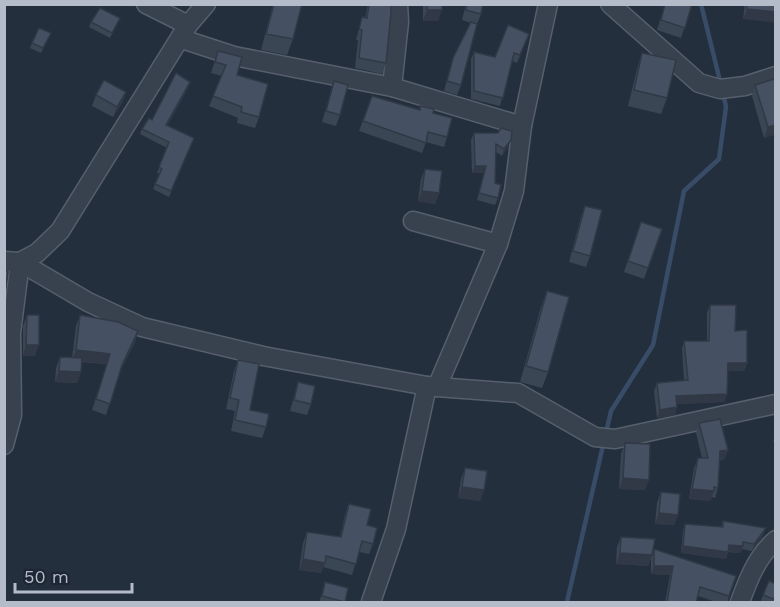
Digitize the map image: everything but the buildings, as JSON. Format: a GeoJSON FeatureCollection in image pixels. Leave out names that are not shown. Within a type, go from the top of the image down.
{"type":"FeatureCollection","features":[{"type":"Feature","properties":{"kind":"street"},"geometry":{"type":"LineString","coordinates":[[146,4],[185,32],[234,56],[392,87],[522,126]]}},
{"type":"Feature","properties":{"kind":"street"},"geometry":{"type":"LineString","coordinates":[[12,261],[37,252],[60,231],[185,32],[206,4]]}},
{"type":"Feature","properties":{"kind":"street"},"geometry":{"type":"LineString","coordinates":[[392,87],[399,22],[398,4]]}},
{"type":"Feature","properties":{"kind":"street"},"geometry":{"type":"LineString","coordinates":[[372,603],[396,529],[432,387],[498,244],[514,191],[522,126],[548,4]]}},
{"type":"Feature","properties":{"kind":"street"},"geometry":{"type":"LineString","coordinates":[[610,4],[699,83],[722,88],[745,86],[776,76]]}},
{"type":"Feature","properties":{"kind":"street"},"geometry":{"type":"LineString","coordinates":[[413,221],[498,244]]}},
{"type":"Feature","properties":{"kind":"street"},"geometry":{"type":"LineString","coordinates":[[12,261],[88,302],[142,327],[263,356],[432,387],[518,393],[595,437],[615,439],[776,404]]}},
{"type":"Feature","properties":{"kind":"street"},"geometry":{"type":"LineString","coordinates":[[4,445],[12,415],[12,261]]}},
{"type":"Feature","properties":{"kind":"street"},"geometry":{"type":"LineString","coordinates":[[740,603],[749,576],[768,547],[776,540]]}},
{"type":"Feature","properties":{"kind":"waterway"},"geometry":{"type":"LineString","coordinates":[[701,4],[721,85]]}},
{"type":"Feature","properties":{"kind":"waterway"},"geometry":{"type":"LineString","coordinates":[[606,433],[611,411],[653,345],[684,191],[719,159],[726,107],[723,93]]}},
{"type":"Feature","properties":{"kind":"waterway"},"geometry":{"type":"LineString","coordinates":[[567,602],[604,441]]}}]}
